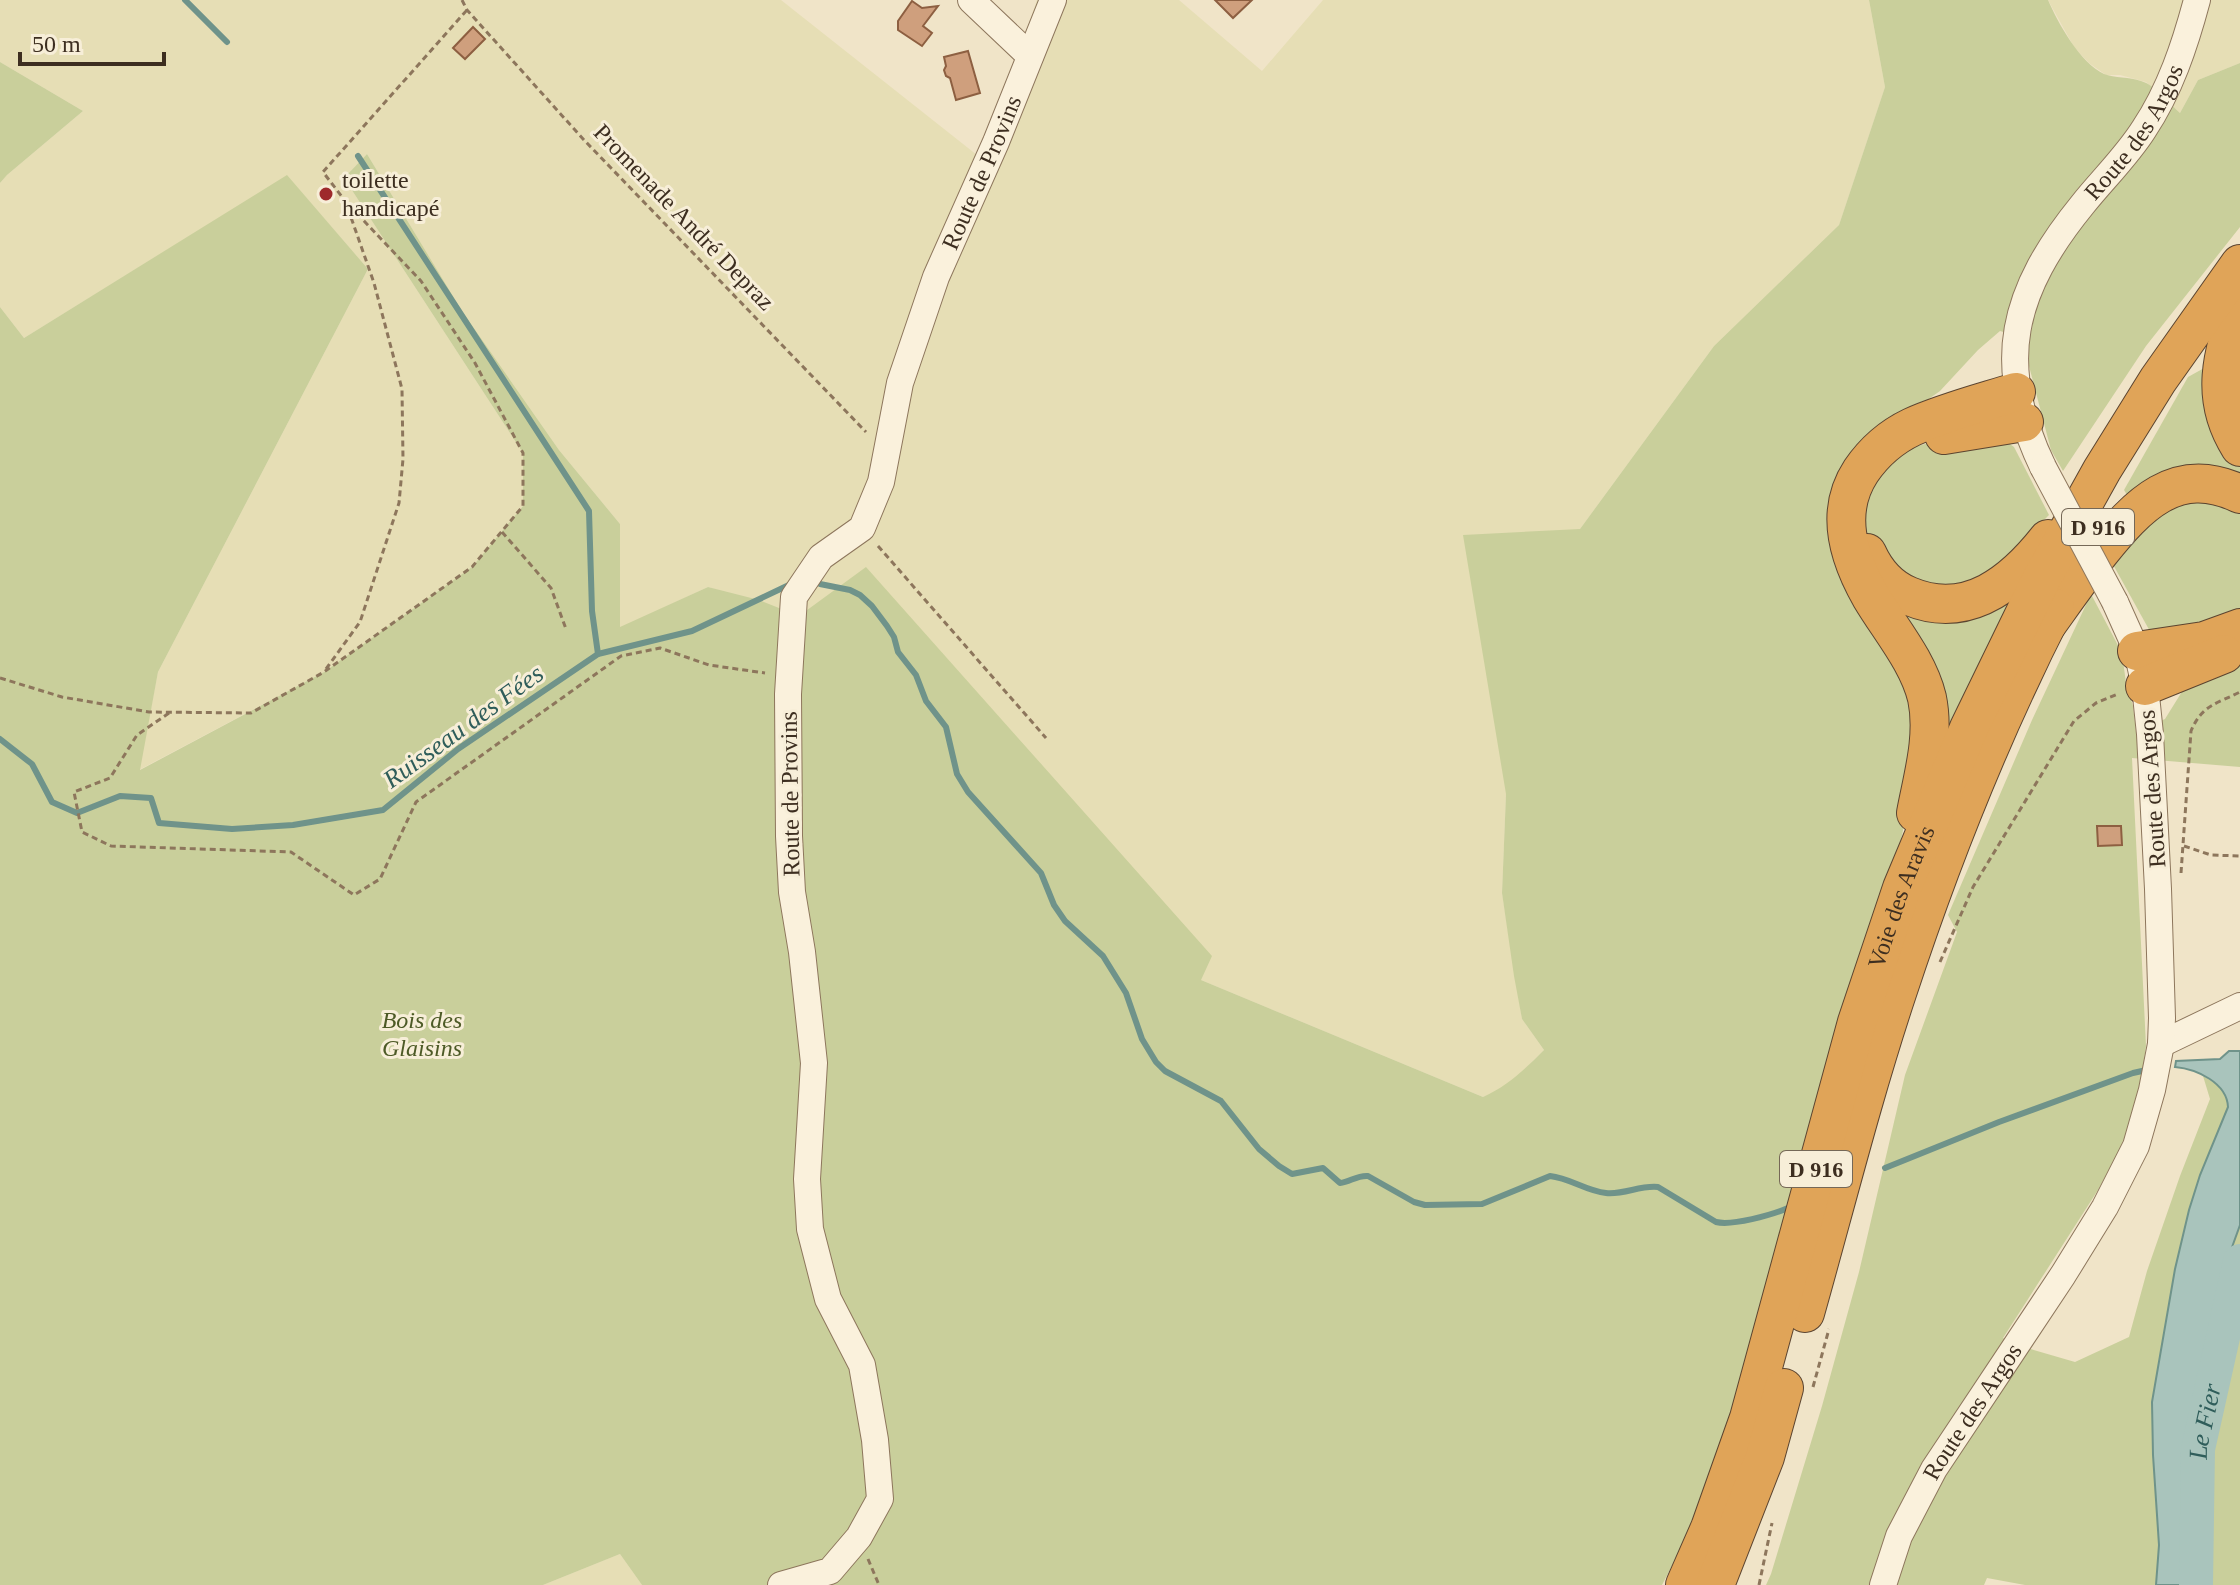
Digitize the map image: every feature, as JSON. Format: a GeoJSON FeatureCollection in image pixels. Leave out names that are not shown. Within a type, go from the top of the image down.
{"type":"FeatureCollection","features":[{"type":"Feature","properties":{"kind":"highway","name":"Voie des Aravis"},"geometry":{"type":"LineString","coordinates":[[1685,1585],[1710,1528],[1749,1418],[1857,1022],[1902,888],[1969,728],[2009,643],[2102,470],[2158,380],[2240,264]]}},
{"type":"Feature","properties":{"kind":"highway","name":"Voie des Aravis"},"geometry":{"type":"LineString","coordinates":[[1715,1585],[1765,1457],[1875,1062],[1953,837],[2045,627],[2240,271]]}},
{"type":"Feature","properties":{"kind":"highway"},"geometry":{"type":"LineString","coordinates":[[2240,304],[2226,346],[2220,379],[2225,414],[2240,447]]}},
{"type":"Feature","properties":{"kind":"highway"},"geometry":{"type":"LineString","coordinates":[[2020,407],[1917,442],[1896,454],[1879,472],[1866,495],[1862,529],[1872,563],[1886,582],[1913,598],[1943,605],[1988,594],[2028,563],[2102,470]]}},
{"type":"Feature","properties":{"kind":"highway"},"geometry":{"type":"LineString","coordinates":[[1902,888],[1927,756],[1929,708],[1913,664],[1871,596],[1852,555],[1845,519],[1847,500],[1867,463],[1897,435],[1940,416],[2020,407]]}},
{"type":"Feature","properties":{"kind":"highway"},"geometry":{"type":"LineString","coordinates":[[2045,627],[2116,533],[2151,498],[2180,486],[2201,484],[2240,494]]}},
{"type":"Feature","properties":{"kind":"highway"},"geometry":{"type":"LineString","coordinates":[[2141,669],[2196,643],[2240,628]]}},
{"type":"Feature","properties":{"kind":"highway"},"geometry":{"type":"LineString","coordinates":[[2141,669],[2240,647]]}},
{"type":"Feature","properties":{"kind":"street"},"geometry":{"type":"LineString","coordinates":[[971,0],[1030,56]]}},
{"type":"Feature","properties":{"kind":"street","name":"Route de Provins"},"geometry":{"type":"LineString","coordinates":[[781,1585],[830,1571],[859,1537],[880,1499],[875,1440],[862,1365],[828,1299],[810,1229],[807,1179],[814,1063],[792,892],[789,836],[789,676],[794,597],[821,557],[862,528],[881,482],[900,383],[936,277],[996,142],[1053,0]]}},
{"type":"Feature","properties":{"kind":"street","name":"Route des Argos"},"geometry":{"type":"LineString","coordinates":[[1883,1585],[1899,1536],[1934,1469],[2105,1207],[2136,1146],[2152,1090],[2161,1044],[2158,889],[2141,669],[2115,602],[2043,467],[2020,407],[2015,338],[2031,285],[2046,254],[2143,131],[2156,110],[2168,87],[2197,0]]}},
{"type":"Feature","properties":{"kind":"street"},"geometry":{"type":"LineString","coordinates":[[2161,1044],[2240,1006]]}},
{"type":"Feature","properties":{"kind":"path","name":"Promenade André Depraz"},"geometry":{"type":"LineString","coordinates":[[462,0],[467,10],[584,140],[887,453]]}},
{"type":"Feature","properties":{"kind":"path"},"geometry":{"type":"LineString","coordinates":[[0,678],[62,697],[149,712],[251,713],[324,672],[472,567],[523,506],[523,453],[475,363],[421,281],[346,202],[323,172],[467,10]]}},
{"type":"Feature","properties":{"kind":"path"},"geometry":{"type":"LineString","coordinates":[[324,672],[360,622],[399,503],[403,459],[402,389],[374,283],[346,202]]}},
{"type":"Feature","properties":{"kind":"path"},"geometry":{"type":"LineString","coordinates":[[862,528],[1046,738]]}},
{"type":"Feature","properties":{"kind":"path"},"geometry":{"type":"LineString","coordinates":[[502,532],[551,588],[566,629]]}},
{"type":"Feature","properties":{"kind":"path"},"geometry":{"type":"LineString","coordinates":[[171,712],[137,735],[110,778],[74,792],[82,832],[111,846],[291,852],[354,895],[380,879],[416,802],[621,656],[660,648],[709,665],[789,676]]}},
{"type":"Feature","properties":{"kind":"path"},"geometry":{"type":"LineString","coordinates":[[1936,970],[1973,887],[2074,721],[2096,703],[2116,694],[2141,669]]}},
{"type":"Feature","properties":{"kind":"path"},"geometry":{"type":"LineString","coordinates":[[2158,889],[2182,872],[2191,731],[2210,704],[2240,692]]}},
{"type":"Feature","properties":{"kind":"path"},"geometry":{"type":"LineString","coordinates":[[2184,846],[2211,855],[2240,856]]}},
{"type":"Feature","properties":{"kind":"path"},"geometry":{"type":"LineString","coordinates":[[1811,1391],[1832,1319]]}},
{"type":"Feature","properties":{"kind":"path"},"geometry":{"type":"LineString","coordinates":[[1759,1585],[1773,1514]]}},
{"type":"Feature","properties":{"kind":"shaded area"},"geometry":{"type":"Polygon","coordinates":[[[0,0],[781,0],[982,159],[1037,0],[1179,0],[1262,71],[1323,0],[1869,0],[1885,87],[1839,225],[1714,346],[1580,529],[1506,794],[1502,893],[1522,1019],[1544,1050],[1516,1078],[1483,1097],[1201,980],[799,616],[708,587],[620,628],[620,524],[559,450],[462,311],[367,154],[344,178],[523,453],[523,506],[472,567],[324,672],[139,770],[158,672],[368,269],[287,176],[24,338],[0,307],[0,183],[83,111],[0,62],[0,0]]]}},
{"type":"Feature","properties":{"kind":"shaded area"},"geometry":{"type":"Polygon","coordinates":[[[2048,0],[2240,0],[2240,63],[2198,80],[2180,113],[2146,82],[2120,75],[2106,75],[2089,63],[2074,47],[2048,0]]]}},
{"type":"Feature","properties":{"kind":"shaded area"},"geometry":{"type":"Polygon","coordinates":[[[620,1554],[642,1585],[543,1585],[620,1554]]]}},
{"type":"Feature","properties":{"kind":"green space","name":"Bois des Glaisins"},"geometry":{"type":"Polygon","coordinates":[[[1869,0],[2048,0],[2071,42],[2095,69],[2104,74],[2146,83],[2180,113],[2198,80],[2240,63],[2240,227],[2146,346],[2063,471],[2051,450],[2029,366],[2027,339],[2000,331],[1940,391],[1873,438],[1843,475],[1891,650],[1923,733],[1901,840],[1879,898],[1739,1386],[1705,1487],[1662,1585],[642,1585],[620,1554],[543,1585],[0,1585],[0,307],[24,338],[287,175],[368,269],[158,672],[140,770],[324,672],[472,567],[523,506],[523,453],[344,178],[367,154],[462,311],[559,450],[620,524],[620,627],[708,587],[759,600],[799,616],[866,567],[1212,956],[1201,980],[1483,1097],[1508,1082],[1544,1050],[1522,1019],[1514,976],[1502,893],[1506,794],[1463,535],[1580,529],[1714,346],[1839,225],[1885,87],[1869,0]]]}},
{"type":"Feature","properties":{"kind":"green space"},"geometry":{"type":"Polygon","coordinates":[[[0,62],[83,111],[0,183],[0,62]]]}},
{"type":"Feature","properties":{"kind":"green space"},"geometry":{"type":"Polygon","coordinates":[[[2206,367],[2240,465],[2240,484],[2127,495],[2124,490],[2188,377],[2206,367]]]}},
{"type":"Feature","properties":{"kind":"green space"},"geometry":{"type":"Polygon","coordinates":[[[1951,437],[2000,437],[2014,447],[2049,515],[1995,570],[1968,584],[1919,586],[1872,553],[1865,529],[1866,509],[1872,488],[1887,467],[1910,448],[1951,437]]]}},
{"type":"Feature","properties":{"kind":"green space"},"geometry":{"type":"Polygon","coordinates":[[[2240,500],[2240,622],[2152,635],[2105,550],[2147,505],[2240,500]]]}},
{"type":"Feature","properties":{"kind":"green space"},"geometry":{"type":"Polygon","coordinates":[[[2091,594],[2122,653],[2136,732],[2165,719],[2183,690],[2240,657],[2240,767],[2132,758],[2146,1046],[2138,1106],[2098,1190],[2003,1338],[2075,1362],[2129,1337],[2147,1271],[2210,1099],[2203,1076],[2217,1085],[2226,1097],[2228,1107],[2189,1210],[2175,1269],[2152,1402],[2159,1545],[2156,1585],[2025,1585],[1987,1578],[1984,1585],[1766,1585],[1822,1406],[1859,1272],[1905,1075],[1957,932],[1948,915],[2032,720],[2091,594]]]}},
{"type":"Feature","properties":{"kind":"green space"},"geometry":{"type":"Polygon","coordinates":[[[1906,602],[2011,602],[1952,724],[1942,724],[1900,630],[1906,602]]]}},
{"type":"Feature","properties":{"kind":"green space"},"geometry":{"type":"Polygon","coordinates":[[[2240,1225],[2240,1585],[2196,1585],[2196,1447],[2215,1330],[2231,1250],[2240,1225]]]}},
{"type":"Feature","properties":{"kind":"water","name":"Le Fier"},"geometry":{"type":"Polygon","coordinates":[[[2229,1051],[2240,1051],[2240,1225],[2231,1250],[2215,1330],[2196,1447],[2196,1585],[2156,1585],[2159,1545],[2152,1402],[2175,1269],[2189,1210],[2228,1107],[2217,1084],[2192,1071],[2175,1067],[2176,1061],[2220,1059],[2229,1051]]]}},
{"type":"Feature","properties":{"kind":"building"},"geometry":{"type":"Polygon","coordinates":[[[1215,0],[1252,0],[1233,18],[1215,0]]]}},
{"type":"Feature","properties":{"kind":"building"},"geometry":{"type":"Polygon","coordinates":[[[912,1],[922,8],[938,6],[923,26],[932,33],[922,46],[898,30],[898,21],[912,1]]]}},
{"type":"Feature","properties":{"kind":"building"},"geometry":{"type":"Polygon","coordinates":[[[473,27],[485,39],[465,59],[453,48],[473,27]]]}},
{"type":"Feature","properties":{"kind":"building"},"geometry":{"type":"Polygon","coordinates":[[[968,51],[980,93],[956,100],[950,78],[944,70],[944,57],[968,51]]]}},
{"type":"Feature","properties":{"kind":"building"},"geometry":{"type":"Polygon","coordinates":[[[2097,826],[2121,826],[2122,845],[2098,846],[2097,826]]]}},
{"type":"Feature","properties":{"kind":"waterway"},"geometry":{"type":"LineString","coordinates":[[185,0],[227,42]]}},
{"type":"Feature","properties":{"kind":"waterway"},"geometry":{"type":"LineString","coordinates":[[358,156],[589,511],[592,611],[598,654]]}},
{"type":"Feature","properties":{"kind":"waterway","name":"Ruisseau des Fées"},"geometry":{"type":"LineString","coordinates":[[0,739],[32,764],[52,802],[77,813],[120,796],[151,798],[159,823],[232,829],[293,825],[383,810],[458,749],[598,654],[692,631],[791,584]]}},
{"type":"Feature","properties":{"kind":"waterway"},"geometry":{"type":"LineString","coordinates":[[820,584],[860,595],[887,626],[898,652],[916,675],[926,701],[946,727],[957,774],[968,792],[1041,873],[1054,905],[1065,921],[1103,956],[1126,993],[1142,1039],[1156,1062],[1165,1071],[1221,1101],[1259,1149],[1279,1166],[1292,1174],[1323,1168],[1340,1183],[1368,1176],[1425,1205],[1482,1204],[1550,1176],[1606,1193],[1658,1187],[1716,1222],[1723,1223],[1762,1217],[1788,1208]]}},
{"type":"Feature","properties":{"kind":"waterway"},"geometry":{"type":"LineString","coordinates":[[1885,1168],[1999,1122],[2151,1069]]}},
{"type":"Feature","properties":{"kind":"waterway","name":"Le Fier"},"geometry":{"type":"LineString","coordinates":[[2196,1585],[2198,1449],[2240,1261]]}},
{"type":"Feature","properties":{"kind":"place","name":"toilette handicapé"},"geometry":{"type":"Point","coordinates":[326,194]}}]}
